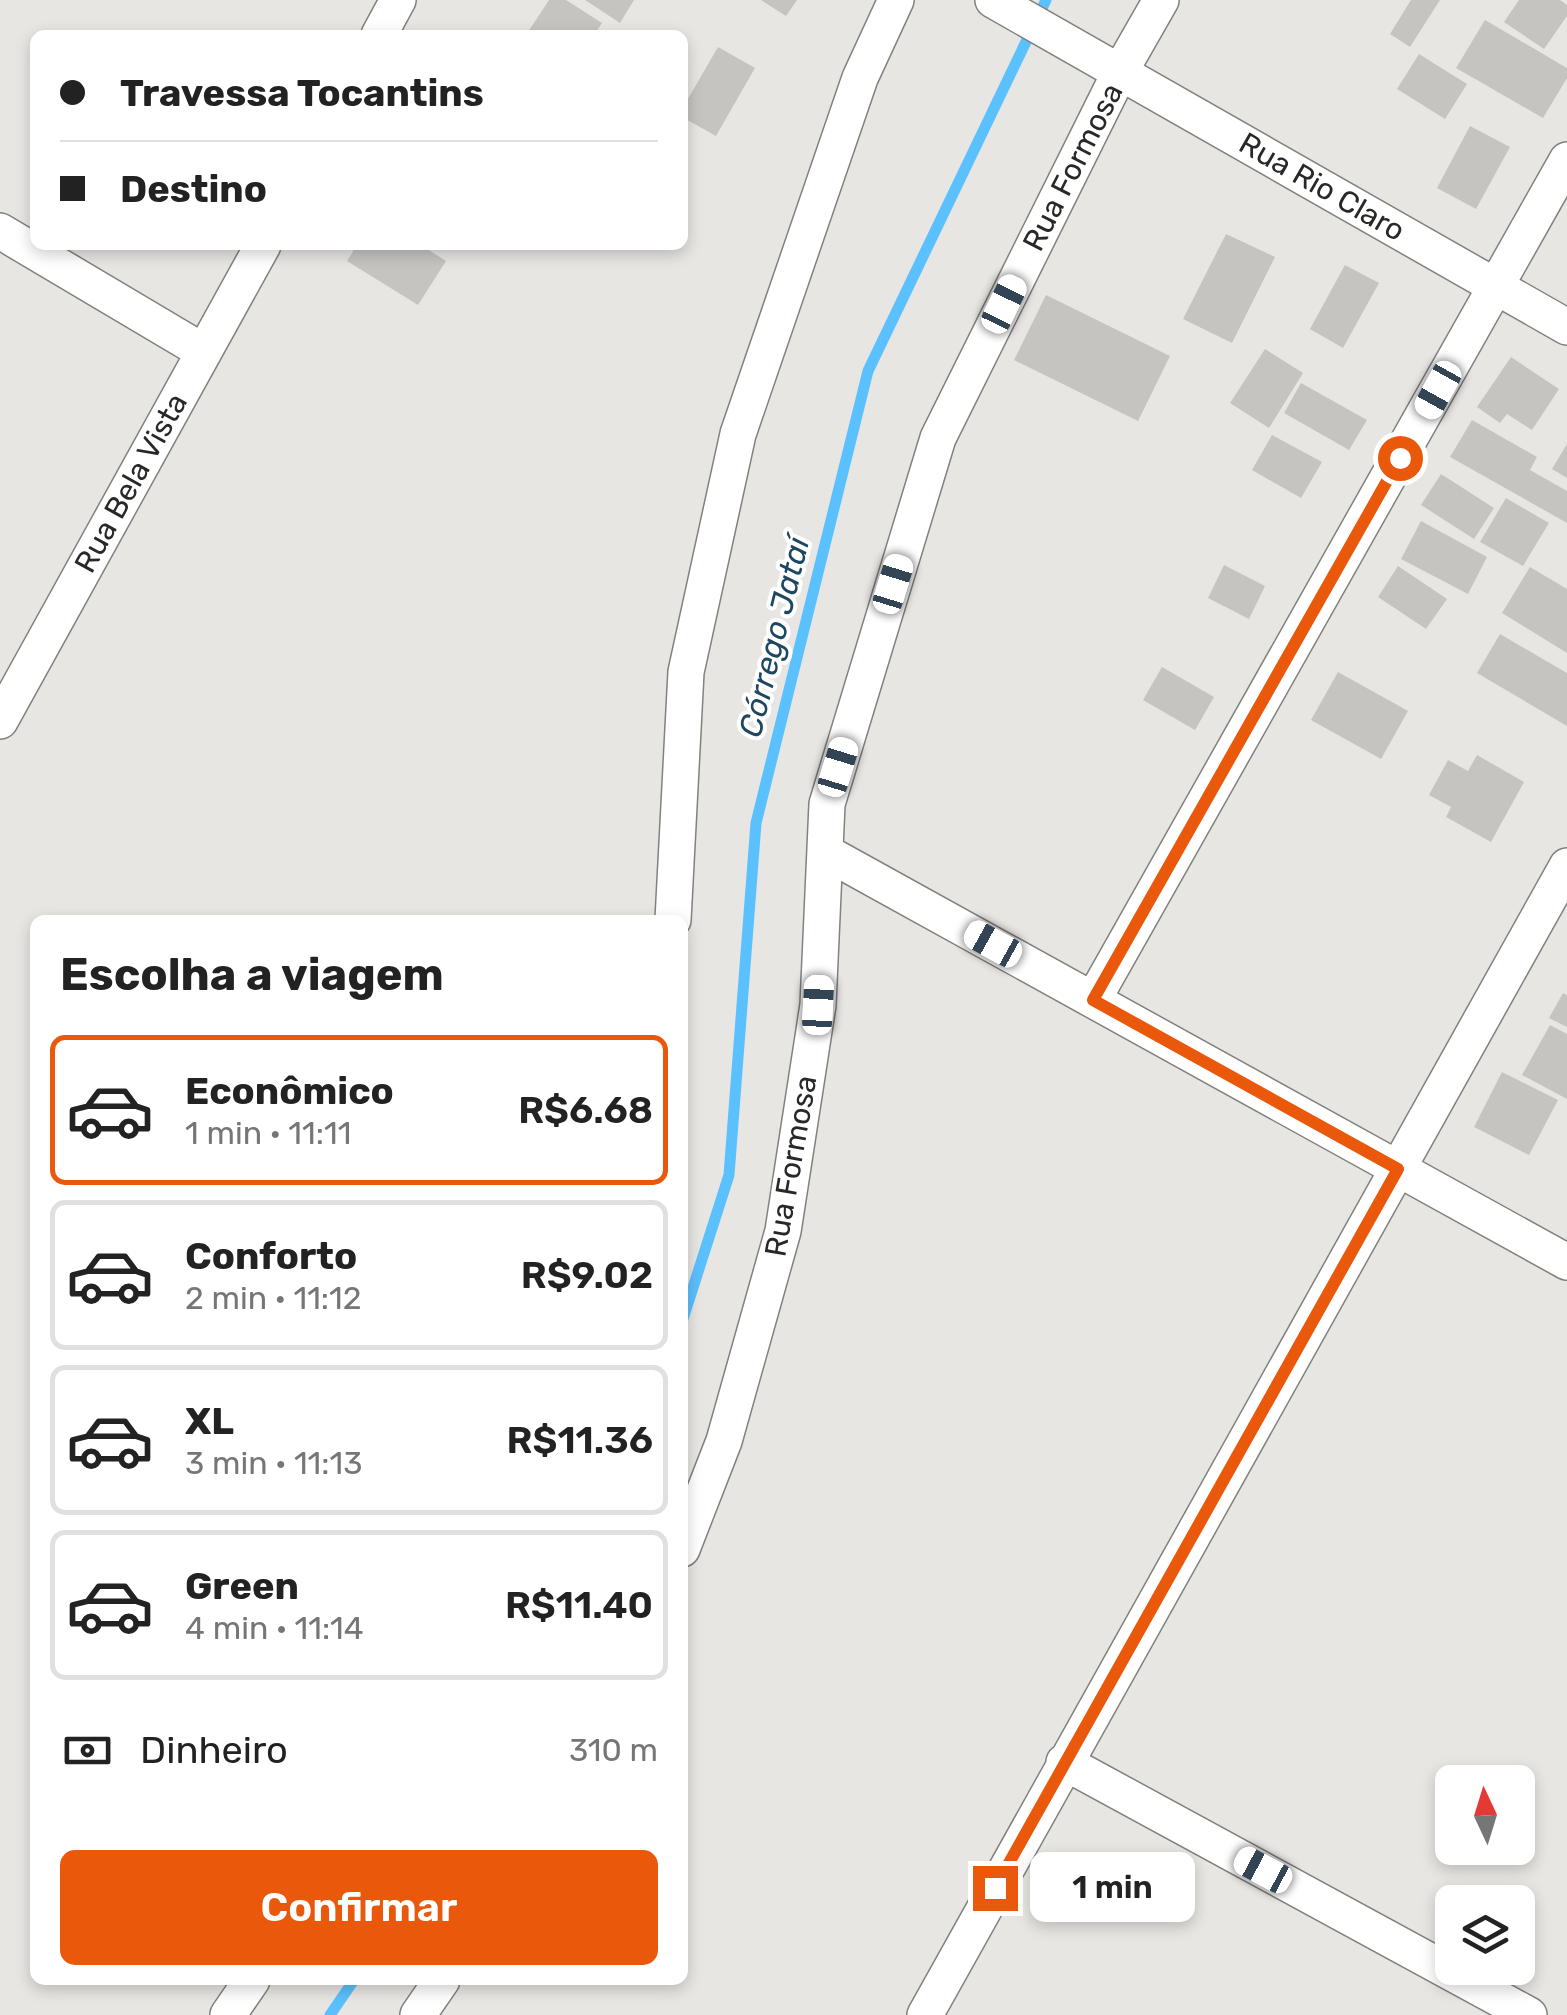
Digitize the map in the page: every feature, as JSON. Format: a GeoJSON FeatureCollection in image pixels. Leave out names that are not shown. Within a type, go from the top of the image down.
{"type":"FeatureCollection","features":[{"type":"Feature","properties":{"kind":"street"},"geometry":{"type":"LineString","coordinates":[[382,30],[398,0]]}},
{"type":"Feature","properties":{"kind":"street"},"geometry":{"type":"LineString","coordinates":[[673,915],[686,672],[738,434],[860,78],[896,0]]}},
{"type":"Feature","properties":{"kind":"street","name":"Rua Formosa"},"geometry":{"type":"LineString","coordinates":[[688,1534],[724,1441],[783,1232],[818,1005],[826,804],[938,438],[1121,70],[1161,0]]}},
{"type":"Feature","properties":{"kind":"street","name":"Rua Rio Claro"},"geometry":{"type":"LineString","coordinates":[[994,1],[1567,327]]}},
{"type":"Feature","properties":{"kind":"street"},"geometry":{"type":"LineString","coordinates":[[1093,1000],[1567,160]]}},
{"type":"Feature","properties":{"kind":"street"},"geometry":{"type":"LineString","coordinates":[[0,230],[30,248]]}},
{"type":"Feature","properties":{"kind":"street"},"geometry":{"type":"LineString","coordinates":[[33,250],[204,352]]}},
{"type":"Feature","properties":{"kind":"street","name":"Rua Bela Vista"},"geometry":{"type":"LineString","coordinates":[[0,721],[260,250]]}},
{"type":"Feature","properties":{"kind":"street"},"geometry":{"type":"LineString","coordinates":[[825,852],[1567,1262]]}},
{"type":"Feature","properties":{"kind":"street"},"geometry":{"type":"LineString","coordinates":[[925,2015],[1567,866]]}},
{"type":"Feature","properties":{"kind":"street"},"geometry":{"type":"LineString","coordinates":[[1064,1762],[1528,2015]]}},
{"type":"Feature","properties":{"kind":"street"},"geometry":{"type":"LineString","coordinates":[[228,2015],[249,1985]]}},
{"type":"Feature","properties":{"kind":"street"},"geometry":{"type":"LineString","coordinates":[[418,2015],[439,1985]]}},
{"type":"Feature","properties":{"kind":"building"},"geometry":{"type":"Polygon","coordinates":[[[549,0],[566,0],[602,23],[597,30],[529,30],[549,0]]]}},
{"type":"Feature","properties":{"kind":"building"},"geometry":{"type":"Polygon","coordinates":[[[585,0],[634,0],[620,23],[585,0]]]}},
{"type":"Feature","properties":{"kind":"building"},"geometry":{"type":"Polygon","coordinates":[[[761,0],[797,0],[786,16],[761,0]]]}},
{"type":"Feature","properties":{"kind":"building"},"geometry":{"type":"Polygon","coordinates":[[[1411,0],[1440,0],[1410,47],[1390,34],[1411,0]]]}},
{"type":"Feature","properties":{"kind":"building"},"geometry":{"type":"Polygon","coordinates":[[[1519,0],[1560,0],[1567,5],[1567,16],[1544,49],[1504,22],[1519,0]]]}},
{"type":"Feature","properties":{"kind":"building"},"geometry":{"type":"Polygon","coordinates":[[[1485,20],[1567,68],[1567,78],[1543,118],[1456,68],[1485,20]]]}},
{"type":"Feature","properties":{"kind":"building"},"geometry":{"type":"Polygon","coordinates":[[[718,47],[755,68],[716,136],[688,120],[688,99],[718,47]]]}},
{"type":"Feature","properties":{"kind":"building"},"geometry":{"type":"Polygon","coordinates":[[[1419,54],[1467,84],[1445,119],[1397,89],[1419,54]]]}},
{"type":"Feature","properties":{"kind":"building"},"geometry":{"type":"Polygon","coordinates":[[[1470,126],[1510,147],[1476,209],[1437,188],[1470,126]]]}},
{"type":"Feature","properties":{"kind":"building"},"geometry":{"type":"Polygon","coordinates":[[[1226,234],[1275,257],[1232,343],[1183,319],[1226,234]]]}},
{"type":"Feature","properties":{"kind":"building"},"geometry":{"type":"Polygon","coordinates":[[[354,250],[429,250],[446,261],[418,305],[347,261],[354,250]]]}},
{"type":"Feature","properties":{"kind":"building"},"geometry":{"type":"Polygon","coordinates":[[[1345,265],[1379,283],[1343,348],[1310,329],[1345,265]]]}},
{"type":"Feature","properties":{"kind":"building"},"geometry":{"type":"Polygon","coordinates":[[[1046,295],[1170,356],[1138,421],[1014,360],[1046,295]]]}},
{"type":"Feature","properties":{"kind":"building"},"geometry":{"type":"Polygon","coordinates":[[[1265,349],[1303,373],[1269,428],[1230,403],[1265,349]]]}},
{"type":"Feature","properties":{"kind":"building"},"geometry":{"type":"Polygon","coordinates":[[[1511,357],[1559,389],[1532,430],[1507,414],[1500,423],[1477,407],[1511,357]]]}},
{"type":"Feature","properties":{"kind":"building"},"geometry":{"type":"Polygon","coordinates":[[[1301,383],[1367,420],[1349,450],[1284,413],[1301,383]]]}},
{"type":"Feature","properties":{"kind":"building"},"geometry":{"type":"Polygon","coordinates":[[[1472,420],[1537,457],[1530,470],[1567,491],[1567,523],[1450,457],[1472,420]]]}},
{"type":"Feature","properties":{"kind":"building"},"geometry":{"type":"Polygon","coordinates":[[[1272,435],[1322,462],[1301,498],[1252,470],[1272,435]]]}},
{"type":"Feature","properties":{"kind":"building"},"geometry":{"type":"Polygon","coordinates":[[[1567,444],[1567,478],[1552,469],[1567,444]]]}},
{"type":"Feature","properties":{"kind":"building"},"geometry":{"type":"Polygon","coordinates":[[[1441,474],[1494,508],[1474,539],[1421,505],[1441,474]]]}},
{"type":"Feature","properties":{"kind":"building"},"geometry":{"type":"Polygon","coordinates":[[[1506,498],[1549,523],[1523,566],[1480,542],[1506,498]]]}},
{"type":"Feature","properties":{"kind":"building"},"geometry":{"type":"Polygon","coordinates":[[[1421,521],[1487,557],[1468,594],[1401,559],[1421,521]]]}},
{"type":"Feature","properties":{"kind":"building"},"geometry":{"type":"Polygon","coordinates":[[[1224,565],[1265,586],[1249,619],[1208,598],[1224,565]]]}},
{"type":"Feature","properties":{"kind":"building"},"geometry":{"type":"Polygon","coordinates":[[[1398,566],[1447,599],[1426,629],[1378,597],[1398,566]]]}},
{"type":"Feature","properties":{"kind":"building"},"geometry":{"type":"Polygon","coordinates":[[[1530,567],[1567,589],[1567,653],[1502,613],[1530,567]]]}},
{"type":"Feature","properties":{"kind":"building"},"geometry":{"type":"Polygon","coordinates":[[[1500,634],[1567,673],[1567,726],[1477,673],[1500,634]]]}},
{"type":"Feature","properties":{"kind":"building"},"geometry":{"type":"Polygon","coordinates":[[[1162,667],[1214,697],[1195,730],[1143,700],[1162,667]]]}},
{"type":"Feature","properties":{"kind":"building"},"geometry":{"type":"Polygon","coordinates":[[[1338,672],[1408,711],[1381,759],[1311,720],[1338,672]]]}},
{"type":"Feature","properties":{"kind":"building"},"geometry":{"type":"Polygon","coordinates":[[[1477,755],[1524,782],[1491,842],[1446,817],[1451,807],[1429,795],[1448,760],[1468,771],[1477,755]]]}},
{"type":"Feature","properties":{"kind":"building"},"geometry":{"type":"Polygon","coordinates":[[[1563,993],[1567,995],[1567,1027],[1549,1018],[1563,993]]]}},
{"type":"Feature","properties":{"kind":"building"},"geometry":{"type":"Polygon","coordinates":[[[1550,1025],[1567,1034],[1567,1099],[1522,1075],[1550,1025]]]}},
{"type":"Feature","properties":{"kind":"building"},"geometry":{"type":"Polygon","coordinates":[[[1502,1072],[1558,1100],[1529,1155],[1474,1127],[1502,1072]]]}},
{"type":"Feature","properties":{"kind":"waterway","name":"Córrego Jataí"},"geometry":{"type":"LineString","coordinates":[[688,1303],[729,1175],[756,823],[868,371],[1046,0]]}},
{"type":"Feature","properties":{"kind":"waterway","name":"Córrego Jataí"},"geometry":{"type":"LineString","coordinates":[[330,2015],[351,1985]]}},
{"type":"Feature","properties":{"kind":"route"},"geometry":{"type":"LineString","coordinates":[[995,1888],[1398,1169],[1093,1000],[1400,458]]}}]}
